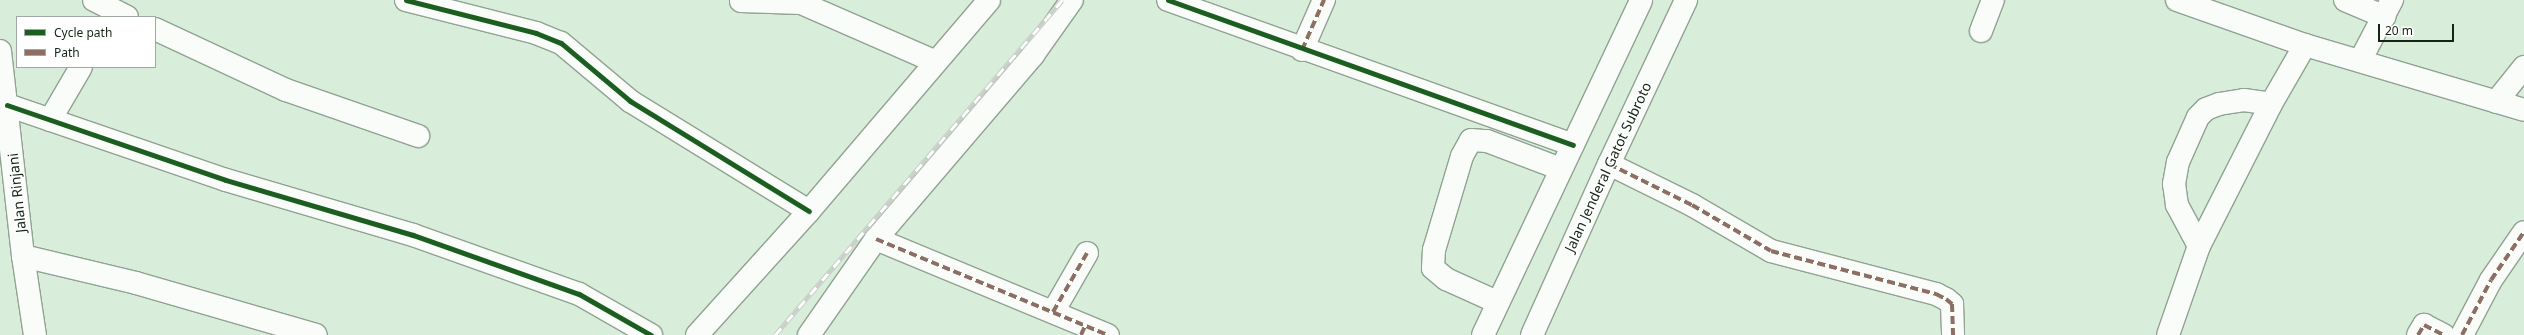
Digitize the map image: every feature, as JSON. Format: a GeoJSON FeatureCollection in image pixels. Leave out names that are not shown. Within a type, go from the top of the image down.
{"type":"FeatureCollection","features":[{"type":"Feature","properties":{"kind":"street"},"geometry":{"type":"LineString","coordinates":[[94,0],[118,11]]}},
{"type":"Feature","properties":{"kind":"street"},"geometry":{"type":"LineString","coordinates":[[406,0],[536,33],[561,43],[630,101],[809,211]]}},
{"type":"Feature","properties":{"kind":"street"},"geometry":{"type":"LineString","coordinates":[[697,335],[809,211],[989,0]]}},
{"type":"Feature","properties":{"kind":"street"},"geometry":{"type":"LineString","coordinates":[[809,335],[876,239],[1033,55],[1072,0]]}},
{"type":"Feature","properties":{"kind":"street"},"geometry":{"type":"LineString","coordinates":[[1168,0],[1302,50],[1573,145]]}},
{"type":"Feature","properties":{"kind":"street"},"geometry":{"type":"LineString","coordinates":[[1302,50],[1324,0]]}},
{"type":"Feature","properties":{"kind":"street"},"geometry":{"type":"LineString","coordinates":[[1483,335],[1497,302],[1573,145],[1640,0]]}},
{"type":"Feature","properties":{"kind":"street","name":"Jalan Jenderal Gatot Subroto"},"geometry":{"type":"LineString","coordinates":[[1532,335],[1609,164],[1686,0]]}},
{"type":"Feature","properties":{"kind":"street"},"geometry":{"type":"LineString","coordinates":[[1981,31],[1993,0]]}},
{"type":"Feature","properties":{"kind":"street"},"geometry":{"type":"LineString","coordinates":[[2177,0],[2227,8],[2305,45],[2360,60],[2524,110]]}},
{"type":"Feature","properties":{"kind":"street"},"geometry":{"type":"LineString","coordinates":[[2345,0],[2389,8],[2360,60]]}},
{"type":"Feature","properties":{"kind":"street"},"geometry":{"type":"LineString","coordinates":[[741,1],[800,3],[936,62]]}},
{"type":"Feature","properties":{"kind":"street"},"geometry":{"type":"LineString","coordinates":[[156,29],[292,93],[418,136]]}},
{"type":"Feature","properties":{"kind":"street"},"geometry":{"type":"LineString","coordinates":[[2168,335],[2199,246],[2271,104],[2305,45]]}},
{"type":"Feature","properties":{"kind":"street","name":"Jalan Rinjani"},"geometry":{"type":"LineString","coordinates":[[1,64],[7,105],[23,256],[35,335]]}},
{"type":"Feature","properties":{"kind":"street"},"geometry":{"type":"LineString","coordinates":[[2496,102],[2524,67]]}},
{"type":"Feature","properties":{"kind":"street"},"geometry":{"type":"LineString","coordinates":[[50,120],[80,68]]}},
{"type":"Feature","properties":{"kind":"street"},"geometry":{"type":"LineString","coordinates":[[2199,246],[2177,204],[2174,184],[2178,162],[2198,117],[2206,109],[2219,104],[2244,100],[2271,104]]}},
{"type":"Feature","properties":{"kind":"street"},"geometry":{"type":"LineString","coordinates":[[7,105],[226,180],[413,235],[579,294],[651,335]]}},
{"type":"Feature","properties":{"kind":"street"},"geometry":{"type":"LineString","coordinates":[[1497,302],[1446,279],[1433,268],[1434,250],[1462,156],[1472,140],[1488,141],[1561,169]]}},
{"type":"Feature","properties":{"kind":"street"},"geometry":{"type":"LineString","coordinates":[[1609,164],[1692,204],[1772,252],[1936,294],[1952,304],[1953,335]]}},
{"type":"Feature","properties":{"kind":"street"},"geometry":{"type":"LineString","coordinates":[[2462,335],[2491,280],[2524,232]]}},
{"type":"Feature","properties":{"kind":"street"},"geometry":{"type":"LineString","coordinates":[[876,239],[1053,312],[1083,330],[1108,335]]}},
{"type":"Feature","properties":{"kind":"street"},"geometry":{"type":"LineString","coordinates":[[1053,312],[1087,253]]}},
{"type":"Feature","properties":{"kind":"street"},"geometry":{"type":"LineString","coordinates":[[23,256],[136,283],[316,335]]}},
{"type":"Feature","properties":{"kind":"street"},"geometry":{"type":"LineString","coordinates":[[2418,335],[2424,325],[2444,335]]}},
{"type":"Feature","properties":{"kind":"railway"},"geometry":{"type":"LineString","coordinates":[[775,335],[1062,0]]}},
{"type":"Feature","properties":{"kind":"marked path"},"geometry":{"type":"LineString","coordinates":[[1302,50],[1324,0]]}},
{"type":"Feature","properties":{"kind":"marked path"},"geometry":{"type":"LineString","coordinates":[[1609,164],[1692,205],[1771,251],[1936,294],[1952,304],[1953,335]]}},
{"type":"Feature","properties":{"kind":"marked path"},"geometry":{"type":"LineString","coordinates":[[2462,335],[2491,280],[2524,232]]}},
{"type":"Feature","properties":{"kind":"marked path"},"geometry":{"type":"LineString","coordinates":[[876,239],[1108,335]]}},
{"type":"Feature","properties":{"kind":"marked path"},"geometry":{"type":"LineString","coordinates":[[1053,312],[1087,253]]}},
{"type":"Feature","properties":{"kind":"marked path"},"geometry":{"type":"LineString","coordinates":[[2418,335],[2424,325],[2444,335]]}},
{"type":"Feature","properties":{"kind":"marked path"},"geometry":{"type":"LineString","coordinates":[[1081,335],[1085,326]]}},
{"type":"Feature","properties":{"kind":"cycle path"},"geometry":{"type":"LineString","coordinates":[[406,0],[536,33],[561,43],[630,101],[809,211]]}},
{"type":"Feature","properties":{"kind":"cycle path"},"geometry":{"type":"LineString","coordinates":[[1168,0],[1573,145]]}},
{"type":"Feature","properties":{"kind":"cycle path"},"geometry":{"type":"LineString","coordinates":[[7,105],[226,180],[413,235],[579,294],[651,335]]}}]}
